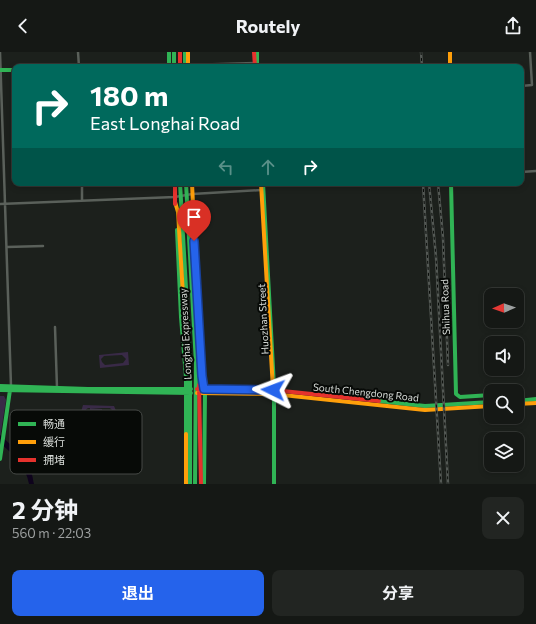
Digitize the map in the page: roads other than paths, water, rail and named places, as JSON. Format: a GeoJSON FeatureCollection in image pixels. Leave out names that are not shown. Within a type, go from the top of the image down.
{"type":"FeatureCollection","features":[{"type":"Feature","properties":{"kind":"main road"},"geometry":{"type":"LineString","coordinates":[[169,52],[169,64]]}},
{"type":"Feature","properties":{"kind":"main road"},"geometry":{"type":"LineString","coordinates":[[174,52],[174,64]]}},
{"type":"Feature","properties":{"kind":"main road"},"geometry":{"type":"LineString","coordinates":[[180,52],[180,64]]}},
{"type":"Feature","properties":{"kind":"main road"},"geometry":{"type":"LineString","coordinates":[[186,52],[187,64]]}},
{"type":"Feature","properties":{"kind":"main road"},"geometry":{"type":"LineString","coordinates":[[255,52],[256,64]]}},
{"type":"Feature","properties":{"kind":"main road"},"geometry":{"type":"LineString","coordinates":[[450,52],[450,64]]}},
{"type":"Feature","properties":{"kind":"main road"},"geometry":{"type":"LineString","coordinates":[[0,70],[12,70]]}},
{"type":"Feature","properties":{"kind":"main road"},"geometry":{"type":"LineString","coordinates":[[175,186],[186,391],[186,484]]}},
{"type":"Feature","properties":{"kind":"main road","name":"Longhai Expressway"},"geometry":{"type":"LineString","coordinates":[[180,186],[191,402],[190,484]]}},
{"type":"Feature","properties":{"kind":"main road","name":"Longhai Expressway"},"geometry":{"type":"LineString","coordinates":[[186,186],[196,385],[195,484]]}},
{"type":"Feature","properties":{"kind":"main road"},"geometry":{"type":"LineString","coordinates":[[192,186],[201,363],[204,391],[203,484]]}},
{"type":"Feature","properties":{"kind":"main road","name":"Huozhan Street"},"geometry":{"type":"LineString","coordinates":[[262,186],[273,392]]}},
{"type":"Feature","properties":{"kind":"main road","name":"Huozhan Street"},"geometry":{"type":"LineString","coordinates":[[262,186],[274,386],[273,392]]}},
{"type":"Feature","properties":{"kind":"main road","name":"Shihua Road"},"geometry":{"type":"LineString","coordinates":[[451,186],[456,394],[460,397],[484,395]]}},
{"type":"Feature","properties":{"kind":"main road"},"geometry":{"type":"LineString","coordinates":[[175,202],[178,212],[184,319],[186,339],[189,347]]}},
{"type":"Feature","properties":{"kind":"main road"},"geometry":{"type":"LineString","coordinates":[[194,344],[200,404],[203,484]]}},
{"type":"Feature","properties":{"kind":"main road","name":"South Chengdong Road"},"geometry":{"type":"LineString","coordinates":[[0,386],[10,389],[273,392],[425,406],[484,402]]}},
{"type":"Feature","properties":{"kind":"main road","name":"South Chengdong Road"},"geometry":{"type":"LineString","coordinates":[[0,390],[57,388],[186,391]]}},
{"type":"Feature","properties":{"kind":"main road"},"geometry":{"type":"LineString","coordinates":[[0,459],[10,389]]}},
{"type":"Feature","properties":{"kind":"main road"},"geometry":{"type":"LineString","coordinates":[[273,392],[274,484]]}},
{"type":"Feature","properties":{"kind":"main road","name":"South Chengdong Road"},"geometry":{"type":"LineString","coordinates":[[273,392],[425,410],[484,406]]}},
{"type":"Feature","properties":{"kind":"main road"},"geometry":{"type":"LineString","coordinates":[[524,400],[536,399]]}},
{"type":"Feature","properties":{"kind":"main road"},"geometry":{"type":"LineString","coordinates":[[524,404],[536,403]]}},
{"type":"Feature","properties":{"kind":"street"},"geometry":{"type":"LineString","coordinates":[[0,52],[7,247],[10,389]]}},
{"type":"Feature","properties":{"kind":"street"},"geometry":{"type":"LineString","coordinates":[[78,52],[79,64]]}},
{"type":"Feature","properties":{"kind":"street"},"geometry":{"type":"LineString","coordinates":[[524,86],[532,85],[530,52]]}},
{"type":"Feature","properties":{"kind":"street"},"geometry":{"type":"LineString","coordinates":[[524,172],[536,171]]}},
{"type":"Feature","properties":{"kind":"street"},"geometry":{"type":"LineString","coordinates":[[82,186],[82,200]]}},
{"type":"Feature","properties":{"kind":"street"},"geometry":{"type":"LineString","coordinates":[[0,204],[175,197],[192,194],[261,190]]}},
{"type":"Feature","properties":{"kind":"street"},"geometry":{"type":"LineString","coordinates":[[7,247],[43,246]]}},
{"type":"Feature","properties":{"kind":"street"},"geometry":{"type":"LineString","coordinates":[[55,327],[57,388]]}},
{"type":"Feature","properties":{"kind":"railway"},"geometry":{"type":"LineString","coordinates":[[421,52],[422,64]]}},
{"type":"Feature","properties":{"kind":"railway"},"geometry":{"type":"LineString","coordinates":[[423,186],[441,484]]}},
{"type":"Feature","properties":{"kind":"railway"},"geometry":{"type":"LineString","coordinates":[[429,186],[436,257],[448,484]]}},
{"type":"Feature","properties":{"kind":"railway"},"geometry":{"type":"LineString","coordinates":[[438,186],[443,238],[448,365]]}}]}
